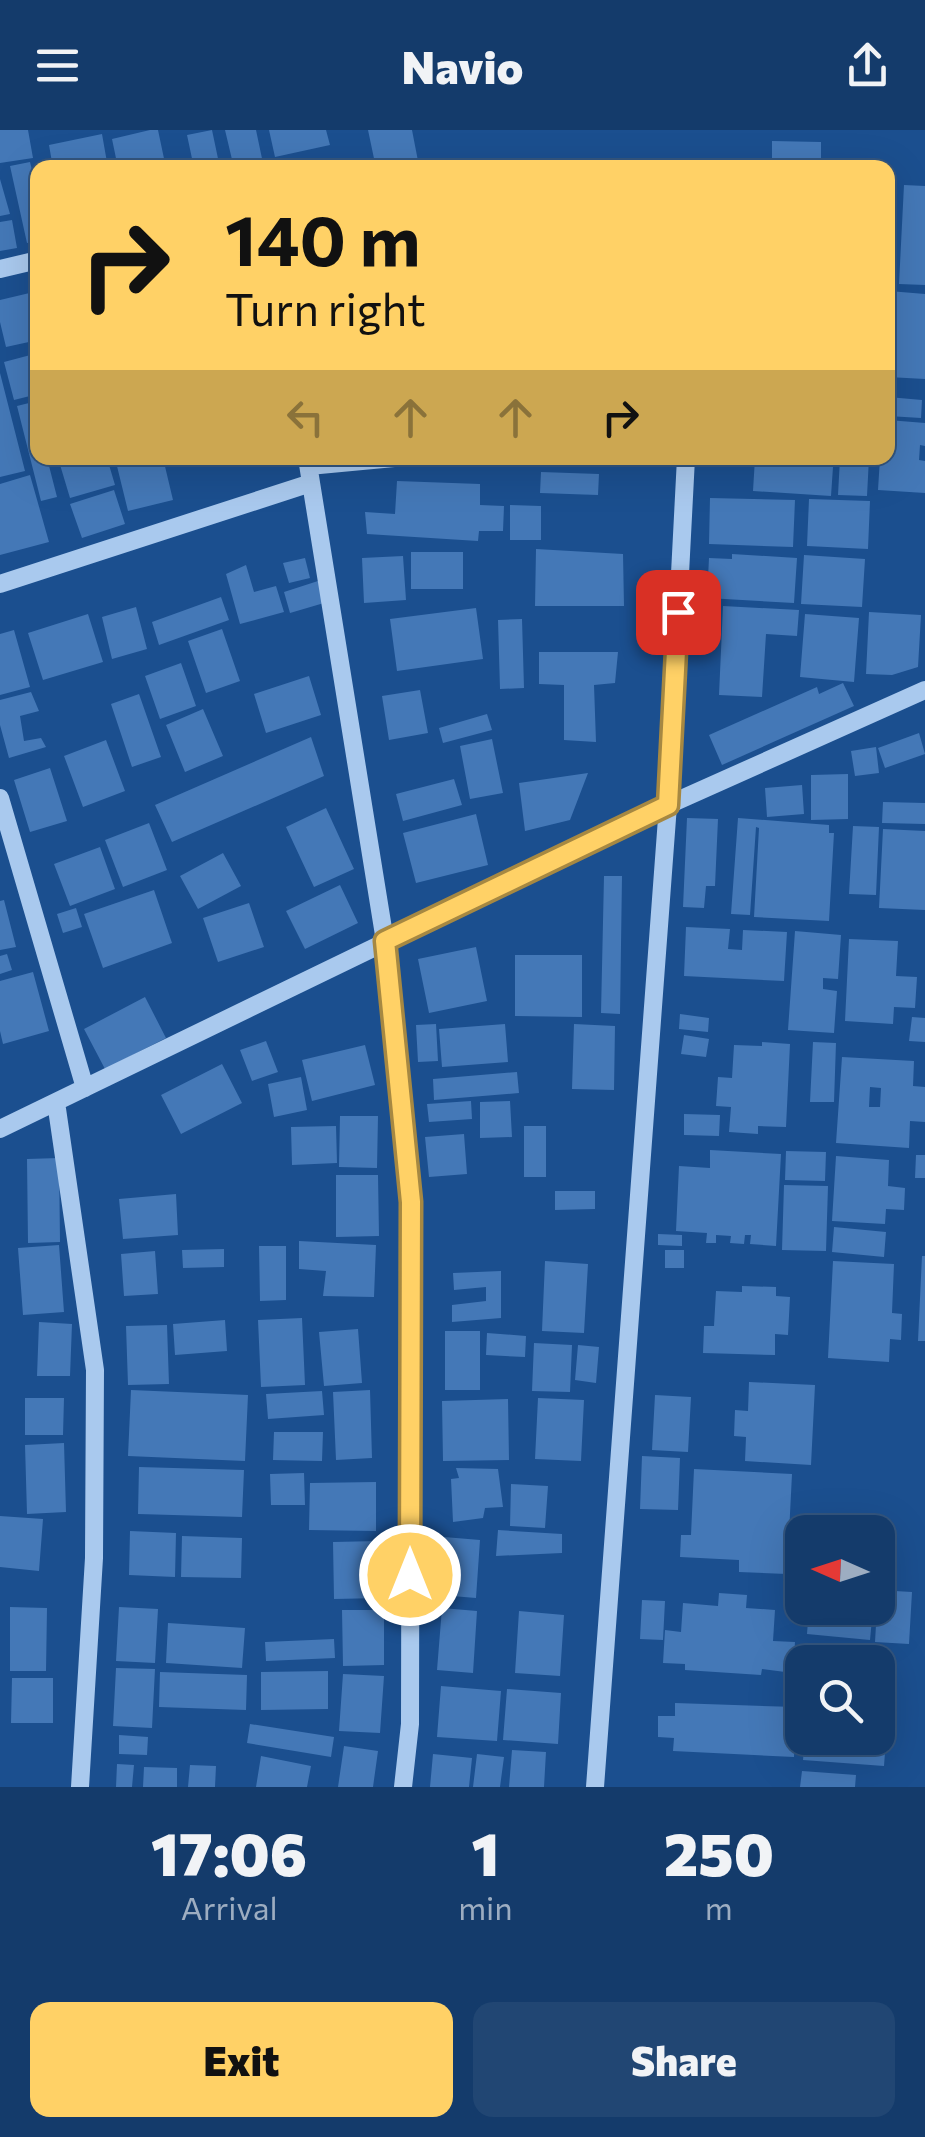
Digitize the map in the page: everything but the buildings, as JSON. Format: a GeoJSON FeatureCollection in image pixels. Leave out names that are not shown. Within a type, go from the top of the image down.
{"type":"FeatureCollection","features":[{"type":"Feature","properties":{"kind":"street"},"geometry":{"type":"LineString","coordinates":[[0,270],[30,262]]}},
{"type":"Feature","properties":{"kind":"street"},"geometry":{"type":"LineString","coordinates":[[0,584],[309,468],[334,465]]}},
{"type":"Feature","properties":{"kind":"street"},"geometry":{"type":"LineString","coordinates":[[595,1787],[668,805],[686,465]]}},
{"type":"Feature","properties":{"kind":"street"},"geometry":{"type":"LineString","coordinates":[[309,468],[385,941],[411,1202],[410,1724],[403,1787]]}},
{"type":"Feature","properties":{"kind":"street"},"geometry":{"type":"LineString","coordinates":[[0,1129],[668,805],[925,690]]}},
{"type":"Feature","properties":{"kind":"street"},"geometry":{"type":"LineString","coordinates":[[0,798],[85,1088]]}},
{"type":"Feature","properties":{"kind":"street"},"geometry":{"type":"LineString","coordinates":[[56,1102],[95,1370],[94,1558],[80,1787]]}},
{"type":"Feature","properties":{"kind":"route"},"geometry":{"type":"LineString","coordinates":[[410,1575],[411,1202],[385,941],[668,805],[678,612]]}}]}
